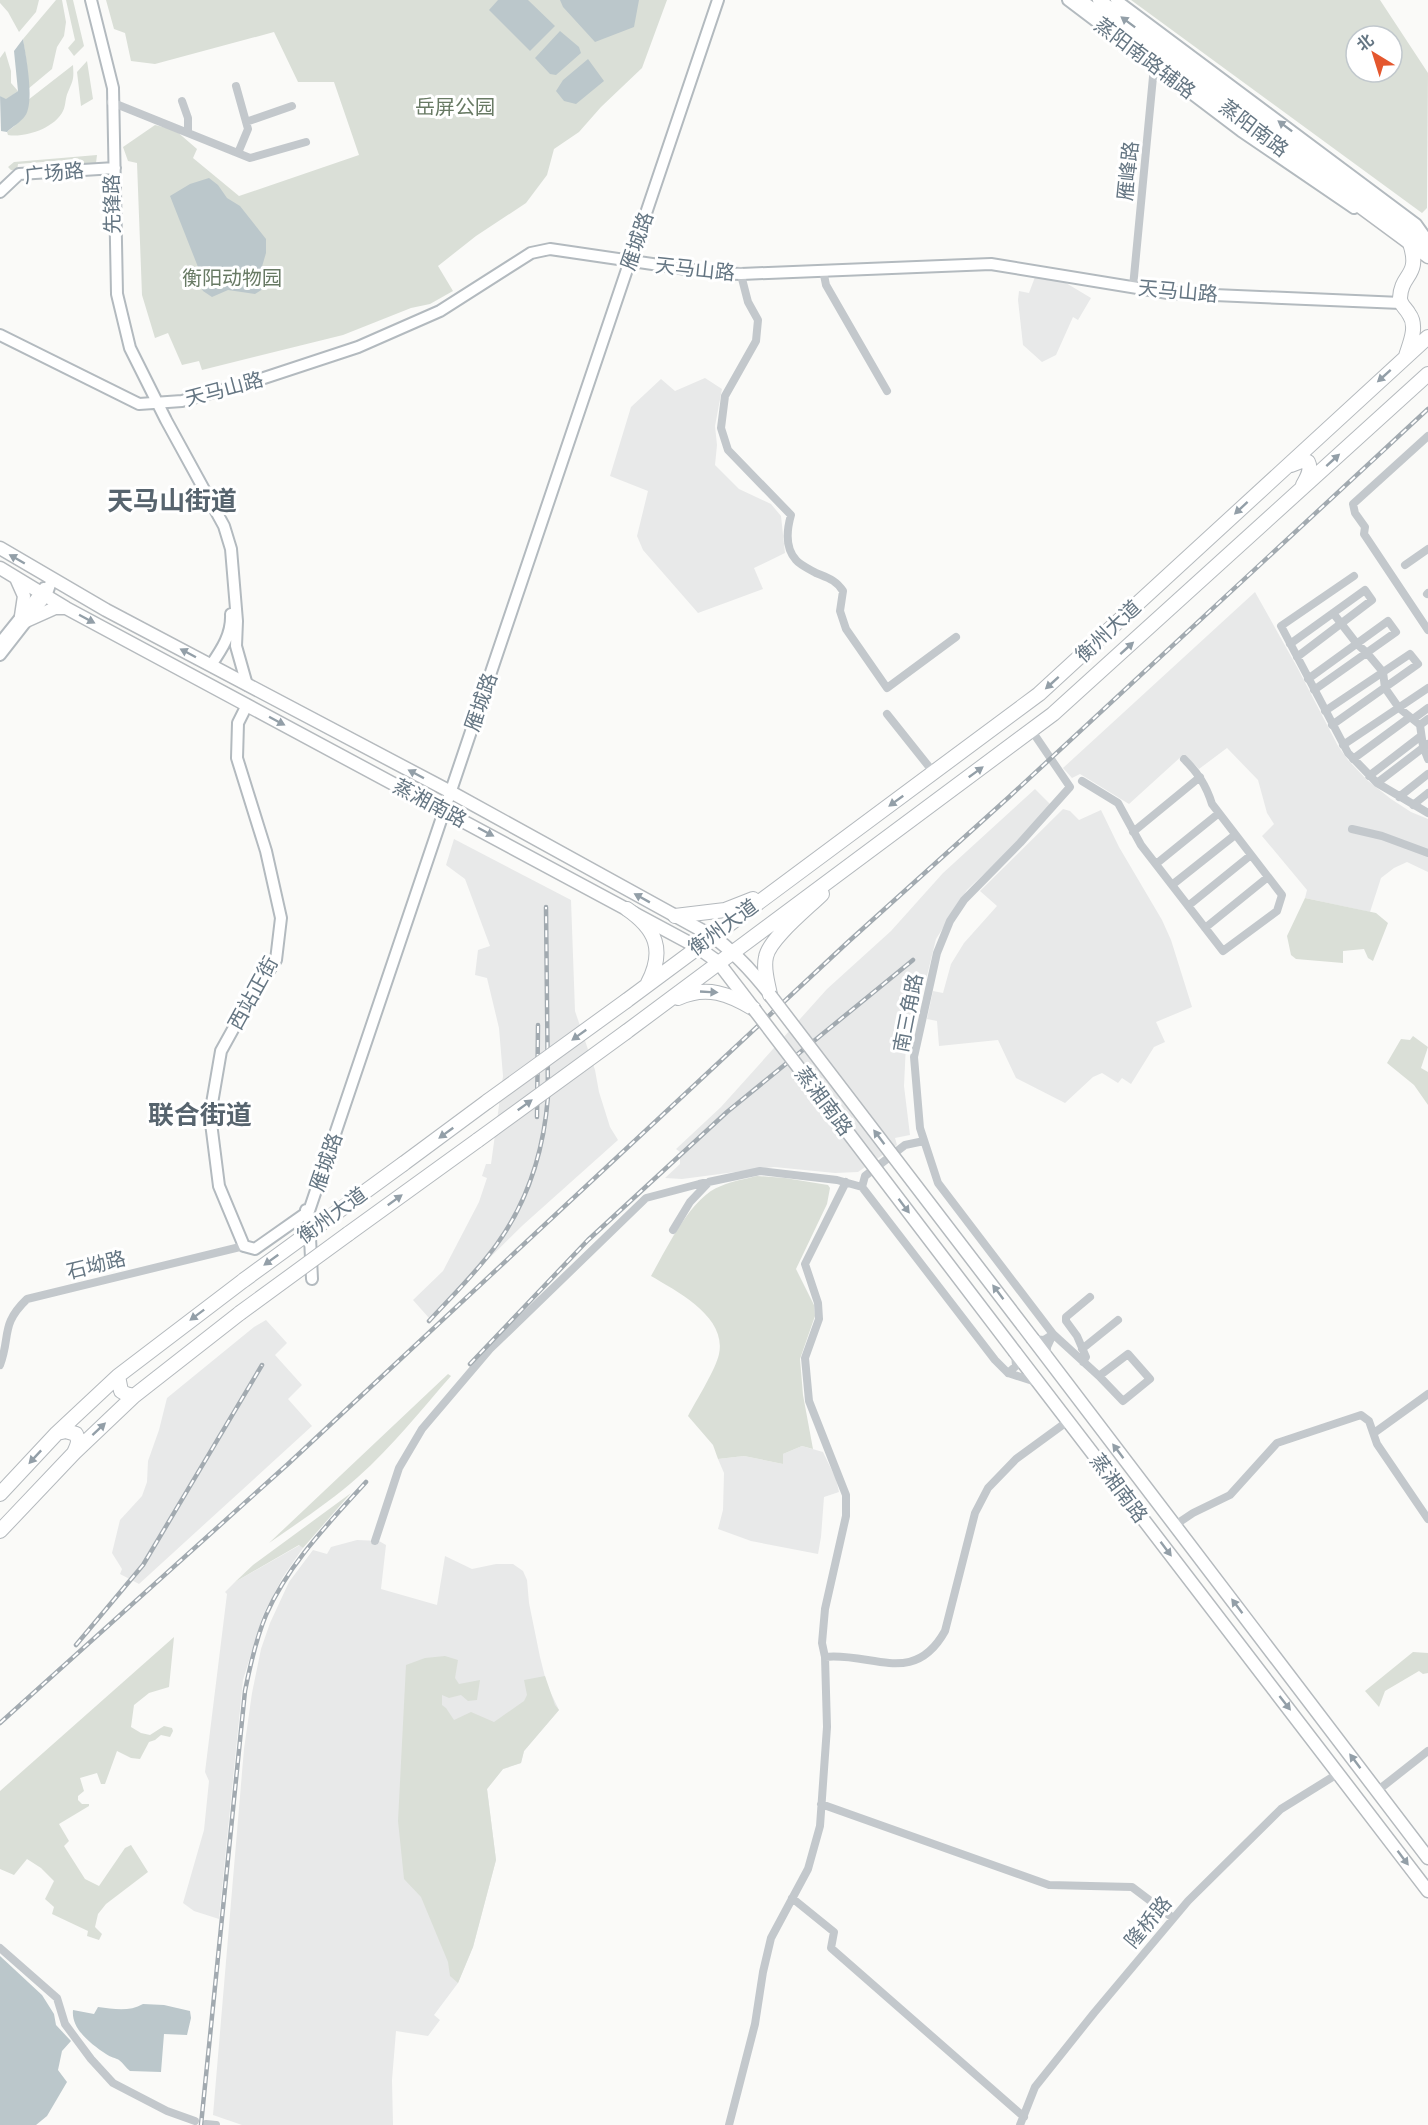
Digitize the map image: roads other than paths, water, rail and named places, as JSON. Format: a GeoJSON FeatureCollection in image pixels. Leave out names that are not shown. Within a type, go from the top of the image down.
{"type":"FeatureCollection","features":[{"type":"Feature","properties":{"kind":"highway"},"geometry":{"type":"LineString","coordinates":[[1406,357],[1413,322],[1401,300],[1415,259],[1410,243]]}},
{"type":"Feature","properties":{"kind":"highway","name":"衡州大道"},"geometry":{"type":"LineString","coordinates":[[0,1494],[57,1433],[118,1376],[244,1280],[626,1001],[1039,694],[1428,337]]}},
{"type":"Feature","properties":{"kind":"highway","name":"衡州大道"},"geometry":{"type":"LineString","coordinates":[[0,1531],[74,1453],[134,1396],[240,1313],[626,1032],[1053,714],[1428,374]]}},
{"type":"Feature","properties":{"kind":"highway"},"geometry":{"type":"LineString","coordinates":[[1283,469],[1296,462],[1304,460],[1308,462],[1310,466],[1308,475],[1301,490]]}},
{"type":"Feature","properties":{"kind":"highway"},"geometry":{"type":"LineString","coordinates":[[770,995],[765,971],[766,956],[772,943],[859,859]]}},
{"type":"Feature","properties":{"kind":"highway"},"geometry":{"type":"LineString","coordinates":[[803,869],[800,875],[801,884],[808,889],[819,888]]}},
{"type":"Feature","properties":{"kind":"highway"},"geometry":{"type":"LineString","coordinates":[[675,916],[725,910],[774,890]]}},
{"type":"Feature","properties":{"kind":"highway"},"geometry":{"type":"LineString","coordinates":[[627,909],[645,921],[653,936],[656,958],[654,971],[646,986]]}},
{"type":"Feature","properties":{"kind":"highway"},"geometry":{"type":"LineString","coordinates":[[752,937],[784,931]]}},
{"type":"Feature","properties":{"kind":"highway"},"geometry":{"type":"LineString","coordinates":[[663,1004],[686,994],[703,990],[733,997],[754,1010]]}},
{"type":"Feature","properties":{"kind":"highway"},"geometry":{"type":"LineString","coordinates":[[118,1376],[121,1391],[134,1396]]}},
{"type":"Feature","properties":{"kind":"highway"},"geometry":{"type":"LineString","coordinates":[[57,1433],[66,1431],[76,1434],[78,1445],[74,1453]]}},
{"type":"Feature","properties":{"kind":"main road","name":"蒸阳南路"},"geometry":{"type":"LineString","coordinates":[[1080,0],[1162,65],[1428,257]]}},
{"type":"Feature","properties":{"kind":"main road","name":"蒸阳南路"},"geometry":{"type":"LineString","coordinates":[[1098,0],[1428,243]]}},
{"type":"Feature","properties":{"kind":"main road","name":"蒸湘南路"},"geometry":{"type":"LineString","coordinates":[[0,548],[52,579],[247,685],[449,791],[712,936],[733,951],[749,967],[1428,1858]]}},
{"type":"Feature","properties":{"kind":"main road","name":"蒸湘南路"},"geometry":{"type":"LineString","coordinates":[[0,568],[66,608],[443,809],[697,947],[718,962],[1428,1891]]}},
{"type":"Feature","properties":{"kind":"main road"},"geometry":{"type":"LineString","coordinates":[[15,577],[24,596],[24,619],[55,608],[66,608]]}},
{"type":"Feature","properties":{"kind":"street","name":"先锋路"},"geometry":{"type":"LineString","coordinates":[[89,0],[112,102],[114,293],[127,351],[154,400]]}},
{"type":"Feature","properties":{"kind":"street","name":"雁城路"},"geometry":{"type":"LineString","coordinates":[[628,258],[711,0]]}},
{"type":"Feature","properties":{"kind":"street","name":"雁城路"},"geometry":{"type":"LineString","coordinates":[[244,1246],[254,1246],[306,1212],[628,258],[718,0]]}},
{"type":"Feature","properties":{"kind":"street","name":"蒸阳南路辅路"},"geometry":{"type":"LineString","coordinates":[[1068,0],[1162,65]]}},
{"type":"Feature","properties":{"kind":"street","name":"蒸阳南路辅路"},"geometry":{"type":"LineString","coordinates":[[1116,0],[1416,224],[1428,243]]}},
{"type":"Feature","properties":{"kind":"street","name":"雁峰路"},"geometry":{"type":"LineString","coordinates":[[1133,286],[1154,77],[1162,65]]}},
{"type":"Feature","properties":{"kind":"street"},"geometry":{"type":"LineString","coordinates":[[236,86],[248,129],[238,153]]}},
{"type":"Feature","properties":{"kind":"street"},"geometry":{"type":"LineString","coordinates":[[182,101],[188,118],[188,132]]}},
{"type":"Feature","properties":{"kind":"street"},"geometry":{"type":"LineString","coordinates":[[112,102],[250,158],[306,142]]}},
{"type":"Feature","properties":{"kind":"street"},"geometry":{"type":"LineString","coordinates":[[246,122],[292,106]]}},
{"type":"Feature","properties":{"kind":"street","name":"广场路"},"geometry":{"type":"LineString","coordinates":[[0,192],[19,174],[113,168]]}},
{"type":"Feature","properties":{"kind":"street","name":"天马山路"},"geometry":{"type":"LineString","coordinates":[[0,335],[139,404],[260,374],[356,341],[438,307],[528,249],[537,245],[549,244],[628,258],[741,272],[990,264],[1166,289],[1401,300]]}},
{"type":"Feature","properties":{"kind":"street","name":"天马山路"},"geometry":{"type":"LineString","coordinates":[[741,272],[991,260],[1133,286]]}},
{"type":"Feature","properties":{"kind":"street"},"geometry":{"type":"LineString","coordinates":[[823,270],[826,285],[887,391]]}},
{"type":"Feature","properties":{"kind":"street"},"geometry":{"type":"LineString","coordinates":[[741,272],[748,302],[758,320],[756,341],[725,396],[721,428],[728,450],[791,515],[788,542],[796,560],[815,572],[837,581],[843,591],[840,611],[846,629],[887,688],[956,637]]}},
{"type":"Feature","properties":{"kind":"street","name":"天马山路"},"geometry":{"type":"LineString","coordinates":[[0,330],[110,386],[140,398],[154,400]]}},
{"type":"Feature","properties":{"kind":"street"},"geometry":{"type":"LineString","coordinates":[[154,400],[227,549],[231,621],[226,643],[211,665]]}},
{"type":"Feature","properties":{"kind":"street"},"geometry":{"type":"LineString","coordinates":[[154,400],[224,526],[231,549],[237,621],[236,646],[247,685]]}},
{"type":"Feature","properties":{"kind":"street"},"geometry":{"type":"LineString","coordinates":[[1428,436],[1353,504],[1355,513],[1365,527],[1364,534],[1428,630]]}},
{"type":"Feature","properties":{"kind":"street"},"geometry":{"type":"LineString","coordinates":[[1405,565],[1428,549]]}},
{"type":"Feature","properties":{"kind":"street"},"geometry":{"type":"LineString","coordinates":[[1354,576],[1281,626],[1332,725],[1353,759],[1377,783],[1428,813]]}},
{"type":"Feature","properties":{"kind":"street"},"geometry":{"type":"LineString","coordinates":[[0,655],[52,579]]}},
{"type":"Feature","properties":{"kind":"street"},"geometry":{"type":"LineString","coordinates":[[1290,644],[1365,590],[1372,600],[1297,657]]}},
{"type":"Feature","properties":{"kind":"street"},"geometry":{"type":"LineString","coordinates":[[1333,613],[1383,672],[1385,688],[1399,708],[1420,725],[1428,759]]}},
{"type":"Feature","properties":{"kind":"street"},"geometry":{"type":"LineString","coordinates":[[0,644],[24,619]]}},
{"type":"Feature","properties":{"kind":"street"},"geometry":{"type":"LineString","coordinates":[[1308,679],[1388,621],[1396,632],[1314,690]]}},
{"type":"Feature","properties":{"kind":"street"},"geometry":{"type":"LineString","coordinates":[[1325,711],[1410,654],[1418,664],[1332,725]]}},
{"type":"Feature","properties":{"kind":"street"},"geometry":{"type":"LineString","coordinates":[[1343,745],[1428,688]]}},
{"type":"Feature","properties":{"kind":"street","name":"西站正街"},"geometry":{"type":"LineString","coordinates":[[244,1246],[219,1186],[210,1114],[221,1051],[276,960],[281,918],[266,851],[237,758],[238,723],[247,705]]}},
{"type":"Feature","properties":{"kind":"street"},"geometry":{"type":"LineString","coordinates":[[1353,759],[1428,708]]}},
{"type":"Feature","properties":{"kind":"street"},"geometry":{"type":"LineString","coordinates":[[887,714],[934,773]]}},
{"type":"Feature","properties":{"kind":"street"},"geometry":{"type":"LineString","coordinates":[[1420,725],[1428,719]]}},
{"type":"Feature","properties":{"kind":"street","name":"南三角路"},"geometry":{"type":"LineString","coordinates":[[1032,731],[1070,787],[1020,843],[964,900],[950,921],[937,953],[915,1057],[920,1128],[939,1183],[1053,1334],[1123,1401],[1150,1379],[1128,1354],[1099,1376]]}},
{"type":"Feature","properties":{"kind":"street"},"geometry":{"type":"LineString","coordinates":[[1369,776],[1422,736]]}},
{"type":"Feature","properties":{"kind":"street"},"geometry":{"type":"LineString","coordinates":[[1377,783],[1426,746]]}},
{"type":"Feature","properties":{"kind":"street"},"geometry":{"type":"LineString","coordinates":[[1082,781],[1118,803],[1133,832],[1223,951],[1277,911],[1282,895],[1212,804],[1207,787],[1184,759]]}},
{"type":"Feature","properties":{"kind":"street"},"geometry":{"type":"LineString","coordinates":[[1399,797],[1428,774]]}},
{"type":"Feature","properties":{"kind":"street"},"geometry":{"type":"LineString","coordinates":[[1133,832],[1200,777]]}},
{"type":"Feature","properties":{"kind":"street"},"geometry":{"type":"LineString","coordinates":[[1413,805],[1428,793]]}},
{"type":"Feature","properties":{"kind":"street"},"geometry":{"type":"LineString","coordinates":[[1156,864],[1219,813]]}},
{"type":"Feature","properties":{"kind":"street"},"geometry":{"type":"LineString","coordinates":[[1352,828],[1428,853]]}},
{"type":"Feature","properties":{"kind":"street"},"geometry":{"type":"LineString","coordinates":[[1172,885],[1235,835]]}},
{"type":"Feature","properties":{"kind":"street"},"geometry":{"type":"LineString","coordinates":[[1188,906],[1251,855]]}},
{"type":"Feature","properties":{"kind":"street"},"geometry":{"type":"LineString","coordinates":[[1205,928],[1268,877]]}},
{"type":"Feature","properties":{"kind":"street"},"geometry":{"type":"LineString","coordinates":[[862,1186],[865,1176],[905,1144],[924,1141]]}},
{"type":"Feature","properties":{"kind":"street"},"geometry":{"type":"LineString","coordinates":[[375,1541],[399,1468],[422,1429],[490,1349],[646,1198],[709,1182],[760,1171],[862,1186],[995,1360],[1008,1373],[1039,1383]]}},
{"type":"Feature","properties":{"kind":"street"},"geometry":{"type":"LineString","coordinates":[[673,1230],[690,1202],[709,1182]]}},
{"type":"Feature","properties":{"kind":"street"},"geometry":{"type":"LineString","coordinates":[[729,2125],[755,2024],[771,1938],[808,1869],[820,1826],[827,1727],[825,1657],[822,1643],[825,1609],[846,1516],[846,1495],[809,1401],[806,1358],[819,1319],[818,1303],[805,1264],[846,1182]]}},
{"type":"Feature","properties":{"kind":"street"},"geometry":{"type":"LineString","coordinates":[[306,1212],[309,1217],[312,1279]]}},
{"type":"Feature","properties":{"kind":"street","name":"石坳路"},"geometry":{"type":"LineString","coordinates":[[0,1365],[6,1329],[15,1311],[27,1299],[244,1246]]}},
{"type":"Feature","properties":{"kind":"street"},"geometry":{"type":"LineString","coordinates":[[1083,1362],[1086,1357],[1066,1317],[1090,1297]]}},
{"type":"Feature","properties":{"kind":"street"},"geometry":{"type":"LineString","coordinates":[[1082,1349],[1118,1320]]}},
{"type":"Feature","properties":{"kind":"street"},"geometry":{"type":"LineString","coordinates":[[1033,1339],[1044,1340],[1053,1334]]}},
{"type":"Feature","properties":{"kind":"street"},"geometry":{"type":"LineString","coordinates":[[1047,1357],[1047,1347],[1053,1334]]}},
{"type":"Feature","properties":{"kind":"street"},"geometry":{"type":"LineString","coordinates":[[1008,1373],[1016,1366],[1015,1353]]}},
{"type":"Feature","properties":{"kind":"street"},"geometry":{"type":"LineString","coordinates":[[1374,1433],[1428,1394]]}},
{"type":"Feature","properties":{"kind":"street"},"geometry":{"type":"LineString","coordinates":[[1175,1525],[1230,1494],[1277,1443],[1361,1415],[1369,1420],[1377,1444],[1428,1519]]}},
{"type":"Feature","properties":{"kind":"street"},"geometry":{"type":"LineString","coordinates":[[825,1657],[896,1664],[923,1657],[938,1643],[945,1631],[975,1513],[988,1488],[1016,1459],[1068,1421]]}},
{"type":"Feature","properties":{"kind":"street"},"geometry":{"type":"LineString","coordinates":[[1377,1791],[1428,1751]]}},
{"type":"Feature","properties":{"kind":"street","name":"隆桥路"},"geometry":{"type":"LineString","coordinates":[[1020,2125],[1035,2087],[1188,1900],[1281,1809],[1339,1773]]}},
{"type":"Feature","properties":{"kind":"street"},"geometry":{"type":"LineString","coordinates":[[821,1804],[1048,1885],[1132,1887],[1173,1918]]}},
{"type":"Feature","properties":{"kind":"street"},"geometry":{"type":"LineString","coordinates":[[792,1898],[834,1932],[831,1948],[1024,2117]]}},
{"type":"Feature","properties":{"kind":"street"},"geometry":{"type":"LineString","coordinates":[[0,1948],[57,1998],[65,2024],[113,2084],[183,2121],[195,2121]]}},
{"type":"Feature","properties":{"kind":"street"},"geometry":{"type":"LineString","coordinates":[[207,2124],[216,2125]]}},
{"type":"Feature","properties":{"kind":"railway"},"geometry":{"type":"LineString","coordinates":[[0,1723],[288,1464],[848,942],[1009,797],[1428,409]]}},
{"type":"Feature","properties":{"kind":"railway"},"geometry":{"type":"LineString","coordinates":[[429,1321],[497,1244],[517,1210],[533,1174],[543,1135],[548,1096],[546,907]]}},
{"type":"Feature","properties":{"kind":"railway"},"geometry":{"type":"LineString","coordinates":[[470,1364],[588,1240],[727,1112],[913,960]]}},
{"type":"Feature","properties":{"kind":"railway"},"geometry":{"type":"LineString","coordinates":[[537,1117],[538,1025]]}},
{"type":"Feature","properties":{"kind":"railway"},"geometry":{"type":"LineString","coordinates":[[76,1645],[143,1565],[262,1365]]}},
{"type":"Feature","properties":{"kind":"railway"},"geometry":{"type":"LineString","coordinates":[[201,2125],[245,1691],[259,1633],[275,1596],[298,1561],[366,1482]]}},
{"type":"Feature","properties":{"kind":"district","name":"天马山街道"},"geometry":{"type":"Point","coordinates":[172,501]}},
{"type":"Feature","properties":{"kind":"district","name":"联合街道"},"geometry":{"type":"Point","coordinates":[200,1115]}},
{"type":"Feature","properties":{"kind":"park label","name":"岳屏公园"},"geometry":{"type":"Point","coordinates":[455,107]}},
{"type":"Feature","properties":{"kind":"park label","name":"衡阳动物园"},"geometry":{"type":"Point","coordinates":[232,278]}}]}
